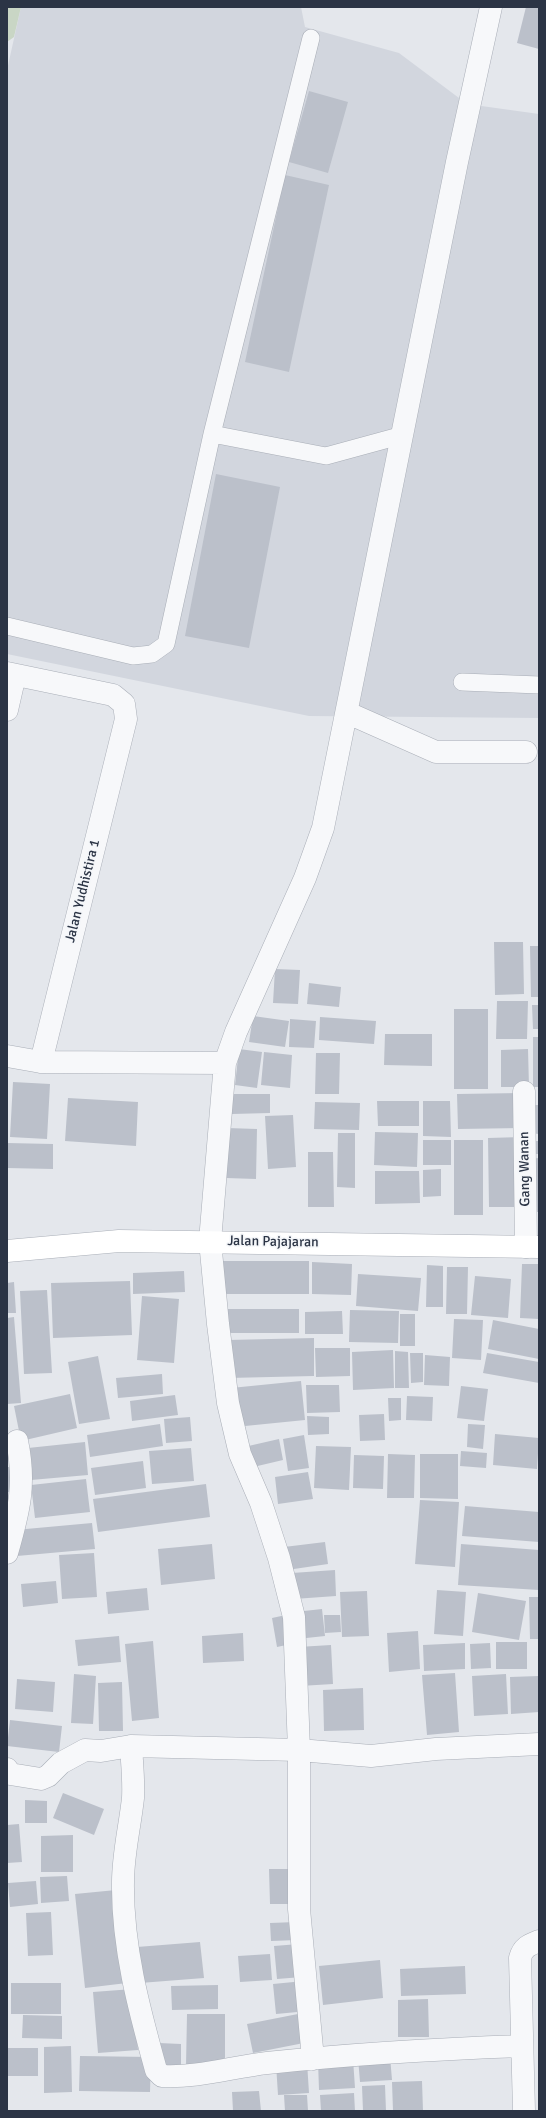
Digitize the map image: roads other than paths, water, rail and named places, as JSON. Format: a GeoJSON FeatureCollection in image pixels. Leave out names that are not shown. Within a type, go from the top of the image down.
{"type":"FeatureCollection","features":[{"type":"Feature","properties":{"kind":"main road","name":"Jalan Pajajaran"},"geometry":{"type":"LineString","coordinates":[[7,1252],[119,1241],[210,1241],[533,1247]]}},
{"type":"Feature","properties":{"kind":"street"},"geometry":{"type":"LineString","coordinates":[[313,2059],[298,1910],[299,1750],[294,1616],[279,1558],[261,1503],[240,1454],[230,1410],[218,1324],[210,1241],[226,1063],[236,1032],[305,878],[324,828],[490,7]]}},
{"type":"Feature","properties":{"kind":"street"},"geometry":{"type":"LineString","coordinates":[[7,710],[11,674]]}},
{"type":"Feature","properties":{"kind":"street","name":"Jalan Yudhistira 1"},"geometry":{"type":"LineString","coordinates":[[11,674],[113,694],[124,704],[126,719],[41,1062]]}},
{"type":"Feature","properties":{"kind":"street"},"geometry":{"type":"LineString","coordinates":[[348,712],[436,752],[526,752]]}},
{"type":"Feature","properties":{"kind":"street"},"geometry":{"type":"LineString","coordinates":[[7,1056],[41,1062],[226,1063]]}},
{"type":"Feature","properties":{"kind":"street","name":"Gang Wanan"},"geometry":{"type":"LineString","coordinates":[[524,1092],[533,1247]]}},
{"type":"Feature","properties":{"kind":"street"},"geometry":{"type":"LineString","coordinates":[[7,1553],[17,1518],[23,1478],[17,1441]]}},
{"type":"Feature","properties":{"kind":"street"},"geometry":{"type":"LineString","coordinates":[[7,1769],[10,1774],[41,1779],[48,1776],[61,1763],[84,1750],[101,1751],[131,1746],[299,1750],[371,1756],[436,1749],[539,1744]]}},
{"type":"Feature","properties":{"kind":"street"},"geometry":{"type":"LineString","coordinates":[[131,1746],[133,1797],[123,1881],[124,1910],[129,1959],[140,2010],[156,2070],[162,2076],[175,2076],[266,2063],[418,2050],[522,2046]]}},
{"type":"Feature","properties":{"kind":"street"},"geometry":{"type":"LineString","coordinates":[[524,2111],[520,1958],[522,1951],[528,1945],[539,1941]]}},
{"type":"Feature","properties":{"kind":"lane"},"geometry":{"type":"LineString","coordinates":[[7,626],[133,656],[152,654],[166,644],[212,434],[311,38]]}},
{"type":"Feature","properties":{"kind":"lane"},"geometry":{"type":"LineString","coordinates":[[212,434],[326,456],[403,435]]}},
{"type":"Feature","properties":{"kind":"lane"},"geometry":{"type":"LineString","coordinates":[[462,682],[539,685]]}}]}
